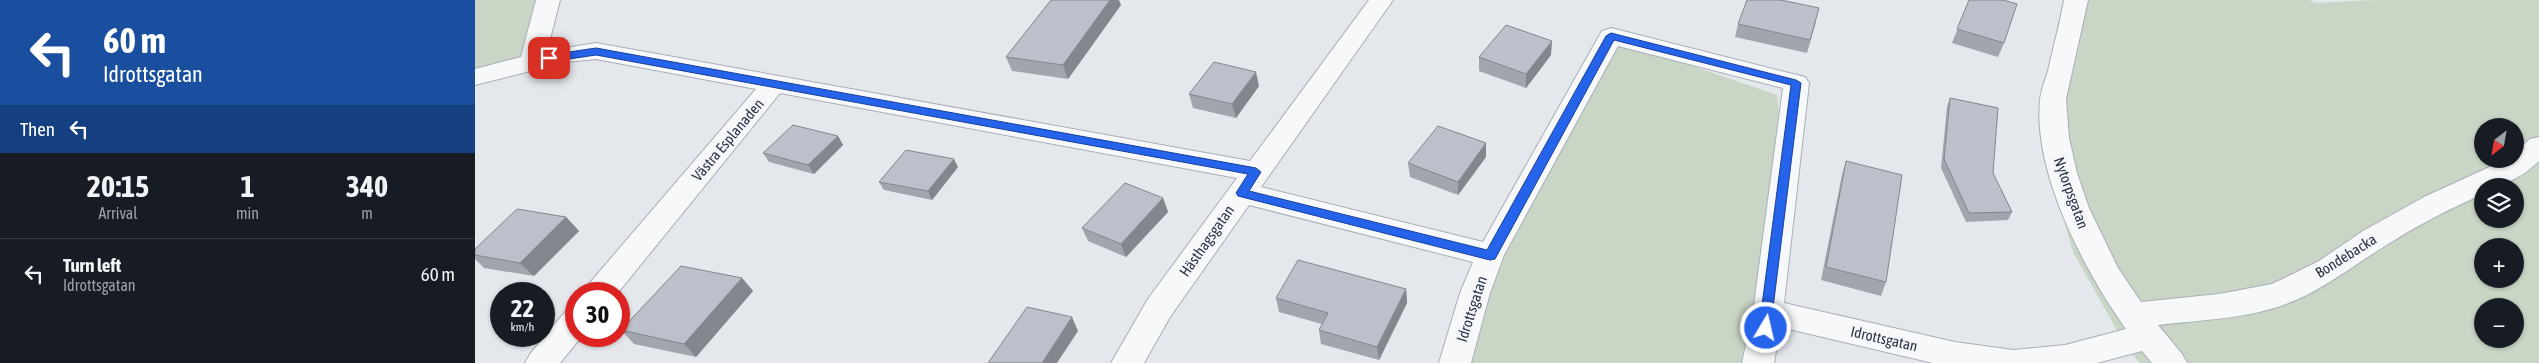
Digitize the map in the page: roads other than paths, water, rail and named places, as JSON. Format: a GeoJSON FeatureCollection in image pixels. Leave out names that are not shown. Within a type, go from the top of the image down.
{"type":"FeatureCollection","features":[{"type":"Feature","properties":{"kind":"street"},"geometry":{"type":"LineString","coordinates":[[532,62],[547,0]]}},
{"type":"Feature","properties":{"kind":"street","name":"Hästhagsgatan"},"geometry":{"type":"LineString","coordinates":[[1127,363],[1159,308],[1381,0]]}},
{"type":"Feature","properties":{"kind":"street","name":"Nytorpsgatan"},"geometry":{"type":"LineString","coordinates":[[2076,0],[2053,102],[2057,156],[2072,205],[2093,249],[2140,326],[2171,363]]}},
{"type":"Feature","properties":{"kind":"street","name":"Idrottsgatan"},"geometry":{"type":"LineString","coordinates":[[1455,363],[1475,293],[1490,255],[1611,36],[1796,83],[1768,312],[1757,363]]}},
{"type":"Feature","properties":{"kind":"street","name":"Västra Esplanaden"},"geometry":{"type":"LineString","coordinates":[[475,77],[566,54],[596,51],[775,83],[609,282]]}},
{"type":"Feature","properties":{"kind":"street","name":"Idrottsgatan"},"geometry":{"type":"LineString","coordinates":[[775,83],[1249,182],[1490,255]]}},
{"type":"Feature","properties":{"kind":"street","name":"Bondebacka"},"geometry":{"type":"LineString","coordinates":[[2140,326],[2219,306],[2278,295],[2329,269],[2373,239],[2434,204],[2514,168],[2539,146]]}},
{"type":"Feature","properties":{"kind":"street","name":"Idrottsgatan"},"geometry":{"type":"LineString","coordinates":[[1768,312],[1955,355],[2013,362],[2065,358],[2140,326]]}},
{"type":"Feature","properties":{"kind":"street"},"geometry":{"type":"LineString","coordinates":[[541,363],[565,334]]}}]}
